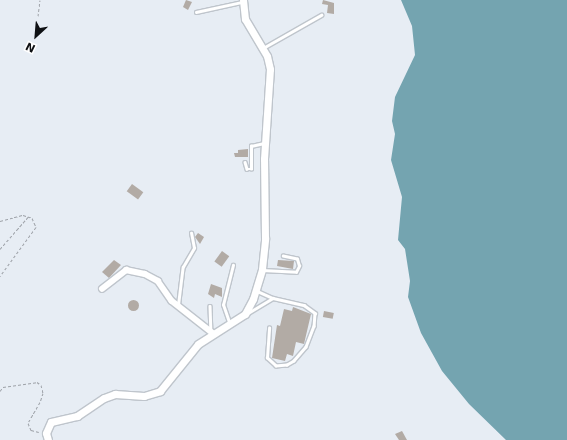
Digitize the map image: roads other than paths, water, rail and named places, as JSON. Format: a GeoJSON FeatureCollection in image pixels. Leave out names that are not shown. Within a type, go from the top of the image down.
{"type":"FeatureCollection","features":[{"type":"Feature","properties":{"kind":"street"},"geometry":{"type":"LineString","coordinates":[[47,436],[50,422],[77,416],[109,396],[144,396],[160,391],[198,344],[212,332],[245,314],[257,291],[262,270],[266,218],[265,143],[270,69],[263,48],[248,25],[243,1]]}},
{"type":"Feature","properties":{"kind":"street"},"geometry":{"type":"LineString","coordinates":[[102,289],[126,270],[133,269],[158,281],[178,306],[212,332]]}},
{"type":"Feature","properties":{"kind":"lane"},"geometry":{"type":"LineString","coordinates":[[196,12],[243,1]]}},
{"type":"Feature","properties":{"kind":"lane"},"geometry":{"type":"LineString","coordinates":[[263,48],[321,15]]}},
{"type":"Feature","properties":{"kind":"lane"},"geometry":{"type":"LineString","coordinates":[[245,162],[247,168],[251,169],[251,146],[265,143]]}},
{"type":"Feature","properties":{"kind":"lane"},"geometry":{"type":"LineString","coordinates":[[178,306],[183,267],[194,248],[191,232]]}},
{"type":"Feature","properties":{"kind":"lane"},"geometry":{"type":"LineString","coordinates":[[262,270],[296,272],[299,266],[297,259],[283,256]]}},
{"type":"Feature","properties":{"kind":"lane"},"geometry":{"type":"LineString","coordinates":[[230,323],[223,305],[233,265]]}},
{"type":"Feature","properties":{"kind":"lane"},"geometry":{"type":"LineString","coordinates":[[257,291],[273,298],[309,307],[314,313],[315,319],[306,347],[298,358],[287,365],[276,366],[267,358],[269,328]]}},
{"type":"Feature","properties":{"kind":"lane"},"geometry":{"type":"LineString","coordinates":[[245,314],[273,298]]}},
{"type":"Feature","properties":{"kind":"lane"},"geometry":{"type":"LineString","coordinates":[[210,306],[212,332]]}},
{"type":"Feature","properties":{"kind":"water"},"geometry":{"type":"Polygon","coordinates":[[[401,0],[567,0],[567,440],[506,440],[469,404],[442,371],[421,333],[408,297],[410,281],[405,249],[398,240],[402,197],[391,160],[395,134],[392,121],[395,97],[415,55],[412,26],[401,0]]]}}]}
